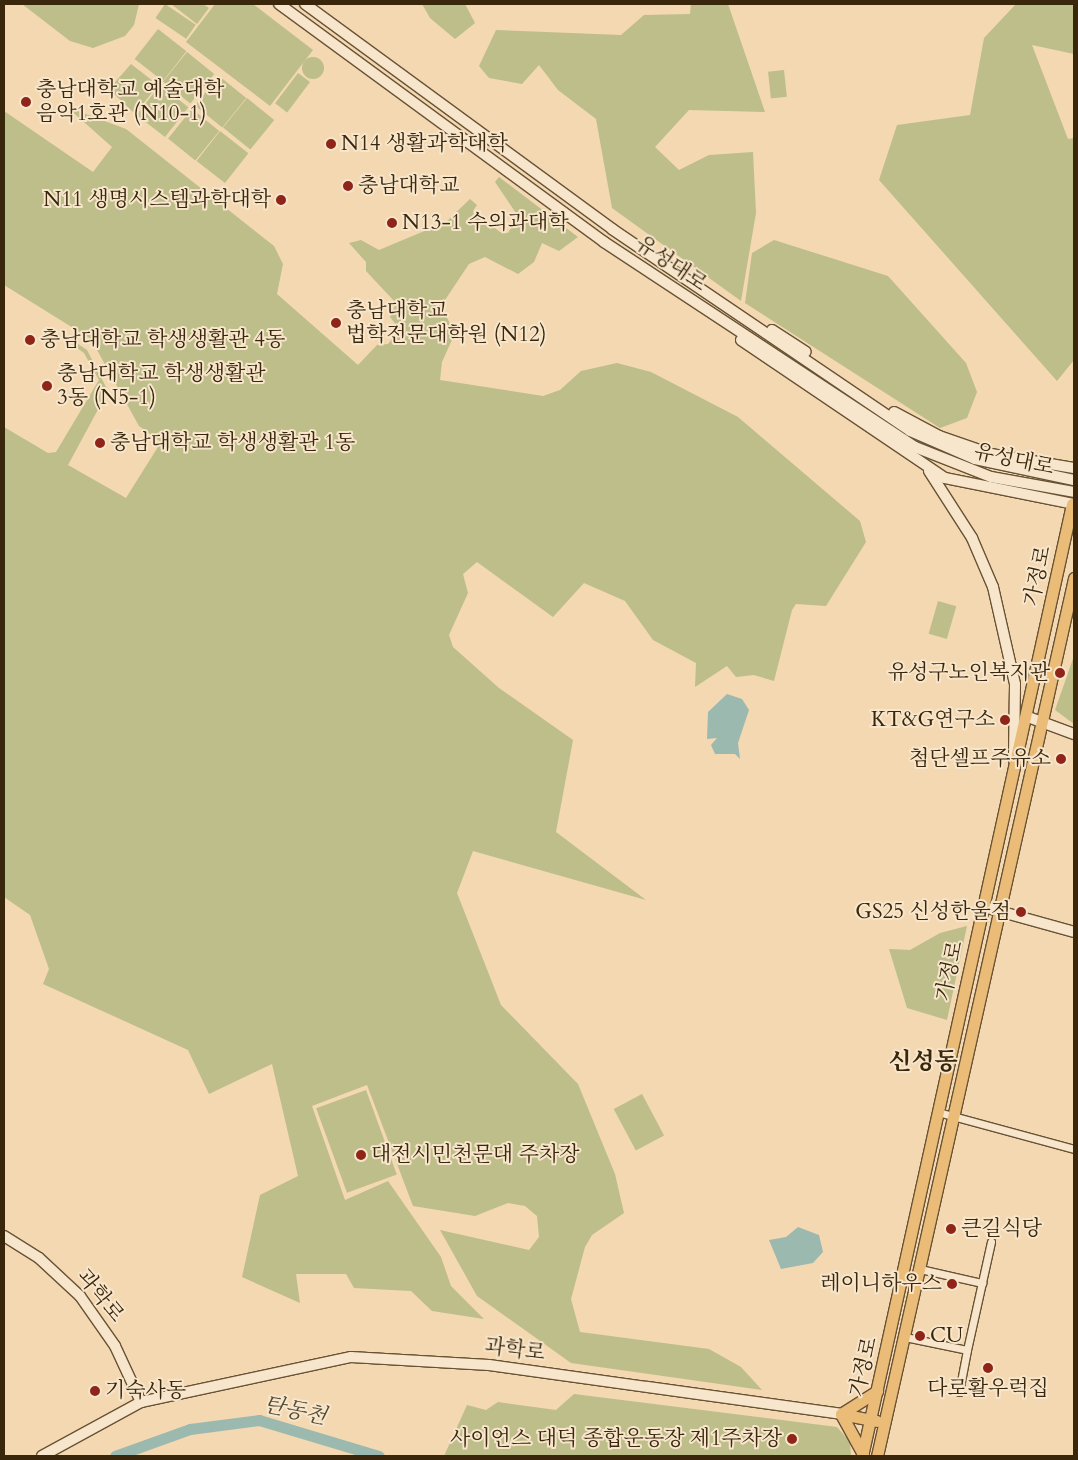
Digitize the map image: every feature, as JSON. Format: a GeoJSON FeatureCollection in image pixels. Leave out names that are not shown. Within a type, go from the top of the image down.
{"type":"FeatureCollection","features":[{"type":"Feature","properties":{"kind":"main road","name":"유성대로"},"geometry":{"type":"LineString","coordinates":[[279,4],[591,233],[915,447],[967,470],[1074,499]]}},
{"type":"Feature","properties":{"kind":"main road","name":"유성대로"},"geometry":{"type":"LineString","coordinates":[[305,4],[716,299],[910,431],[958,454],[1008,468],[1074,480]]}},
{"type":"Feature","properties":{"kind":"main road"},"geometry":{"type":"LineString","coordinates":[[716,299],[785,337],[912,424],[991,454],[1074,468]]}},
{"type":"Feature","properties":{"kind":"main road"},"geometry":{"type":"LineString","coordinates":[[706,310],[753,348],[927,469],[964,485],[1074,499]]}},
{"type":"Feature","properties":{"kind":"main road"},"geometry":{"type":"LineString","coordinates":[[927,469],[972,538],[993,587],[1016,684],[1015,767]]}},
{"type":"Feature","properties":{"kind":"main road","name":"가정로"},"geometry":{"type":"LineString","coordinates":[[863,1456],[1015,767],[1028,717],[1074,499]]}},
{"type":"Feature","properties":{"kind":"main road","name":"가정로"},"geometry":{"type":"LineString","coordinates":[[877,1456],[886,1423],[1074,578]]}},
{"type":"Feature","properties":{"kind":"main road"},"geometry":{"type":"LineString","coordinates":[[1028,717],[1074,734]]}},
{"type":"Feature","properties":{"kind":"main road"},"geometry":{"type":"LineString","coordinates":[[984,907],[1074,932]]}},
{"type":"Feature","properties":{"kind":"main road","name":"과학로"},"geometry":{"type":"LineString","coordinates":[[4,1236],[39,1258],[80,1296],[115,1346],[141,1402]]}},
{"type":"Feature","properties":{"kind":"main road","name":"과학로"},"geometry":{"type":"LineString","coordinates":[[42,1456],[141,1402],[308,1363],[381,1356],[498,1366],[841,1414],[886,1423]]}},
{"type":"Feature","properties":{"kind":"main road"},"geometry":{"type":"LineString","coordinates":[[863,1456],[841,1414],[877,1391]]}},
{"type":"Feature","properties":{"kind":"street"},"geometry":{"type":"LineString","coordinates":[[938,1112],[1074,1148]]}},
{"type":"Feature","properties":{"kind":"street"},"geometry":{"type":"LineString","coordinates":[[959,1392],[992,1242]]}},
{"type":"Feature","properties":{"kind":"street"},"geometry":{"type":"LineString","coordinates":[[920,1268],[982,1283]]}},
{"type":"Feature","properties":{"kind":"street"},"geometry":{"type":"LineString","coordinates":[[905,1337],[968,1350]]}},
{"type":"Feature","properties":{"kind":"green space"},"geometry":{"type":"Polygon","coordinates":[[[22,4],[139,4],[134,25],[125,36],[93,48],[70,41],[22,4]]]}},
{"type":"Feature","properties":{"kind":"green space"},"geometry":{"type":"Polygon","coordinates":[[[165,4],[196,25],[186,39],[155,18],[165,4]]]}},
{"type":"Feature","properties":{"kind":"green space"},"geometry":{"type":"Polygon","coordinates":[[[171,4],[203,4],[209,8],[197,24],[171,4]]]}},
{"type":"Feature","properties":{"kind":"green space"},"geometry":{"type":"Polygon","coordinates":[[[215,4],[253,4],[313,50],[270,106],[186,42],[215,4]]]}},
{"type":"Feature","properties":{"kind":"green space"},"geometry":{"type":"Polygon","coordinates":[[[422,4],[465,4],[475,23],[455,39],[430,18],[422,4]]]}},
{"type":"Feature","properties":{"kind":"green space"},"geometry":{"type":"Polygon","coordinates":[[[691,4],[728,4],[765,112],[689,110],[655,147],[679,170],[709,155],[753,152],[756,213],[741,301],[612,208],[596,119],[558,90],[539,65],[522,84],[489,78],[479,66],[496,30],[621,35],[644,15],[690,14],[691,4]]]}},
{"type":"Feature","properties":{"kind":"green space"},"geometry":{"type":"Polygon","coordinates":[[[1016,4],[1074,4],[1074,54],[1032,45],[1068,139],[1074,138],[1074,360],[1057,381],[879,180],[897,125],[970,115],[984,38],[1016,4]]]}},
{"type":"Feature","properties":{"kind":"green space"},"geometry":{"type":"Polygon","coordinates":[[[158,29],[186,51],[163,81],[135,59],[158,29]]]}},
{"type":"Feature","properties":{"kind":"green space"},"geometry":{"type":"Polygon","coordinates":[[[187,52],[214,74],[190,104],[163,82],[187,52]]]}},
{"type":"Feature","properties":{"kind":"green space"},"geometry":{"type":"Polygon","coordinates":[[[309,57],[317,57],[324,64],[324,72],[317,79],[309,79],[302,72],[302,64],[309,57]]]}},
{"type":"Feature","properties":{"kind":"green space"},"geometry":{"type":"Polygon","coordinates":[[[131,64],[158,85],[135,114],[109,89],[131,64]]]}},
{"type":"Feature","properties":{"kind":"green space"},"geometry":{"type":"Polygon","coordinates":[[[784,70],[787,97],[771,99],[768,72],[784,70]]]}},
{"type":"Feature","properties":{"kind":"green space"},"geometry":{"type":"Polygon","coordinates":[[[298,73],[310,82],[287,112],[275,103],[298,73]]]}},
{"type":"Feature","properties":{"kind":"green space"},"geometry":{"type":"Polygon","coordinates":[[[219,76],[246,98],[222,128],[195,106],[219,76]]]}},
{"type":"Feature","properties":{"kind":"green space"},"geometry":{"type":"Polygon","coordinates":[[[160,85],[188,107],[165,137],[137,115],[160,85]]]}},
{"type":"Feature","properties":{"kind":"green space"},"geometry":{"type":"Polygon","coordinates":[[[247,98],[274,120],[250,150],[223,128],[247,98]]]}},
{"type":"Feature","properties":{"kind":"green space"},"geometry":{"type":"Polygon","coordinates":[[[67,107],[126,129],[274,246],[283,264],[277,294],[358,365],[377,345],[388,344],[395,335],[397,326],[390,317],[396,303],[366,271],[366,262],[349,243],[361,240],[379,250],[446,222],[470,199],[477,205],[473,211],[500,232],[508,233],[518,216],[495,182],[499,177],[578,237],[559,251],[542,243],[534,262],[518,274],[485,257],[469,264],[445,300],[445,314],[455,333],[442,362],[440,380],[543,396],[560,390],[581,371],[617,363],[651,372],[738,417],[860,521],[866,542],[826,606],[796,604],[792,610],[774,681],[754,675],[736,677],[727,666],[695,687],[696,663],[653,640],[625,601],[584,583],[553,617],[477,562],[463,574],[468,593],[449,635],[453,647],[499,688],[573,740],[556,832],[646,900],[473,851],[457,893],[501,1005],[578,1084],[615,1174],[624,1213],[592,1235],[585,1247],[571,1299],[580,1332],[709,1349],[741,1367],[762,1390],[571,1363],[477,1296],[440,1230],[529,1250],[539,1237],[537,1216],[525,1206],[508,1203],[475,1216],[413,1206],[367,1085],[312,1106],[345,1200],[388,1181],[441,1257],[451,1286],[484,1319],[432,1311],[411,1291],[354,1288],[346,1274],[296,1274],[300,1303],[242,1277],[260,1195],[298,1176],[272,1064],[209,1094],[188,1050],[43,984],[49,969],[30,915],[4,897],[4,427],[48,453],[56,452],[99,380],[84,353],[62,337],[63,334],[87,350],[108,391],[68,465],[126,498],[161,442],[139,426],[91,339],[4,285],[4,111],[93,172],[112,147],[67,107]]]}},
{"type":"Feature","properties":{"kind":"green space"},"geometry":{"type":"Polygon","coordinates":[[[192,109],[219,131],[195,161],[168,139],[192,109]]]}},
{"type":"Feature","properties":{"kind":"green space"},"geometry":{"type":"Polygon","coordinates":[[[220,131],[248,153],[225,183],[197,161],[220,131]]]}},
{"type":"Feature","properties":{"kind":"green space"},"geometry":{"type":"Polygon","coordinates":[[[774,240],[888,276],[966,363],[977,392],[967,418],[940,428],[745,303],[752,253],[774,240]]]}},
{"type":"Feature","properties":{"kind":"green space"},"geometry":{"type":"Polygon","coordinates":[[[938,601],[956,606],[947,639],[929,634],[938,601]]]}},
{"type":"Feature","properties":{"kind":"green space"},"geometry":{"type":"Polygon","coordinates":[[[1074,656],[1074,724],[1055,710],[1074,656]]]}},
{"type":"Feature","properties":{"kind":"green space"},"geometry":{"type":"Polygon","coordinates":[[[967,926],[947,1020],[907,1008],[889,949],[910,950],[940,933],[967,926]]]}},
{"type":"Feature","properties":{"kind":"green space"},"geometry":{"type":"Polygon","coordinates":[[[366,1090],[397,1175],[347,1193],[316,1108],[366,1090]]]}},
{"type":"Feature","properties":{"kind":"green space"},"geometry":{"type":"Polygon","coordinates":[[[642,1094],[664,1135],[636,1151],[614,1109],[642,1094]]]}},
{"type":"Feature","properties":{"kind":"green space"},"geometry":{"type":"Polygon","coordinates":[[[574,1394],[837,1427],[850,1442],[851,1456],[444,1456],[467,1405],[486,1410],[498,1402],[556,1410],[574,1394]]]}},
{"type":"Feature","properties":{"kind":"water"},"geometry":{"type":"Polygon","coordinates":[[[727,694],[742,699],[749,710],[738,743],[740,759],[735,754],[715,754],[711,745],[717,738],[707,739],[708,712],[727,694]]]}},
{"type":"Feature","properties":{"kind":"water"},"geometry":{"type":"Polygon","coordinates":[[[798,1227],[819,1235],[823,1252],[813,1263],[781,1269],[769,1240],[786,1237],[798,1227]]]}},
{"type":"Feature","properties":{"kind":"waterway","name":"탄동천"},"geometry":{"type":"LineString","coordinates":[[115,1456],[190,1429],[259,1420],[379,1456]]}},
{"type":"Feature","properties":{"kind":"place","name":"충남대학교 예술대학 음악1호관 (N10-1)"},"geometry":{"type":"Point","coordinates":[26,102]}},
{"type":"Feature","properties":{"kind":"place","name":"N14 생활과학대학"},"geometry":{"type":"Point","coordinates":[331,144]}},
{"type":"Feature","properties":{"kind":"place","name":"충남대학교"},"geometry":{"type":"Point","coordinates":[348,186]}},
{"type":"Feature","properties":{"kind":"place","name":"N11 생명시스템과학대학"},"geometry":{"type":"Point","coordinates":[281,200]}},
{"type":"Feature","properties":{"kind":"place","name":"N13-1 수의과대학"},"geometry":{"type":"Point","coordinates":[392,223]}},
{"type":"Feature","properties":{"kind":"place","name":"충남대학교 법학전문대학원 (N12)"},"geometry":{"type":"Point","coordinates":[336,323]}},
{"type":"Feature","properties":{"kind":"place","name":"충남대학교 학생생활관 4동"},"geometry":{"type":"Point","coordinates":[30,340]}},
{"type":"Feature","properties":{"kind":"place","name":"충남대학교 학생생활관 3동 (N5-1)"},"geometry":{"type":"Point","coordinates":[47,386]}},
{"type":"Feature","properties":{"kind":"place","name":"충남대학교 학생생활관 1동"},"geometry":{"type":"Point","coordinates":[100,443]}},
{"type":"Feature","properties":{"kind":"place","name":"유성구노인복지관"},"geometry":{"type":"Point","coordinates":[1060,673]}},
{"type":"Feature","properties":{"kind":"place","name":"KT&G연구소"},"geometry":{"type":"Point","coordinates":[1005,720]}},
{"type":"Feature","properties":{"kind":"place","name":"첨단셀프주유소"},"geometry":{"type":"Point","coordinates":[1061,759]}},
{"type":"Feature","properties":{"kind":"place","name":"GS25 신성한울점"},"geometry":{"type":"Point","coordinates":[1021,912]}},
{"type":"Feature","properties":{"kind":"place","name":"대전시민천문대 주차장"},"geometry":{"type":"Point","coordinates":[361,1155]}},
{"type":"Feature","properties":{"kind":"place","name":"큰길식당"},"geometry":{"type":"Point","coordinates":[951,1229]}},
{"type":"Feature","properties":{"kind":"place","name":"레이니하우스"},"geometry":{"type":"Point","coordinates":[952,1284]}},
{"type":"Feature","properties":{"kind":"place","name":"CU"},"geometry":{"type":"Point","coordinates":[920,1336]}},
{"type":"Feature","properties":{"kind":"place","name":"다로활우럭집"},"geometry":{"type":"Point","coordinates":[988,1368]}},
{"type":"Feature","properties":{"kind":"place","name":"기숙사동"},"geometry":{"type":"Point","coordinates":[95,1391]}},
{"type":"Feature","properties":{"kind":"place","name":"사이언스 대덕 종합운동장 제1주차장"},"geometry":{"type":"Point","coordinates":[792,1439]}},
{"type":"Feature","properties":{"kind":"district","name":"신성동"},"geometry":{"type":"Point","coordinates":[923,1062]}}]}
